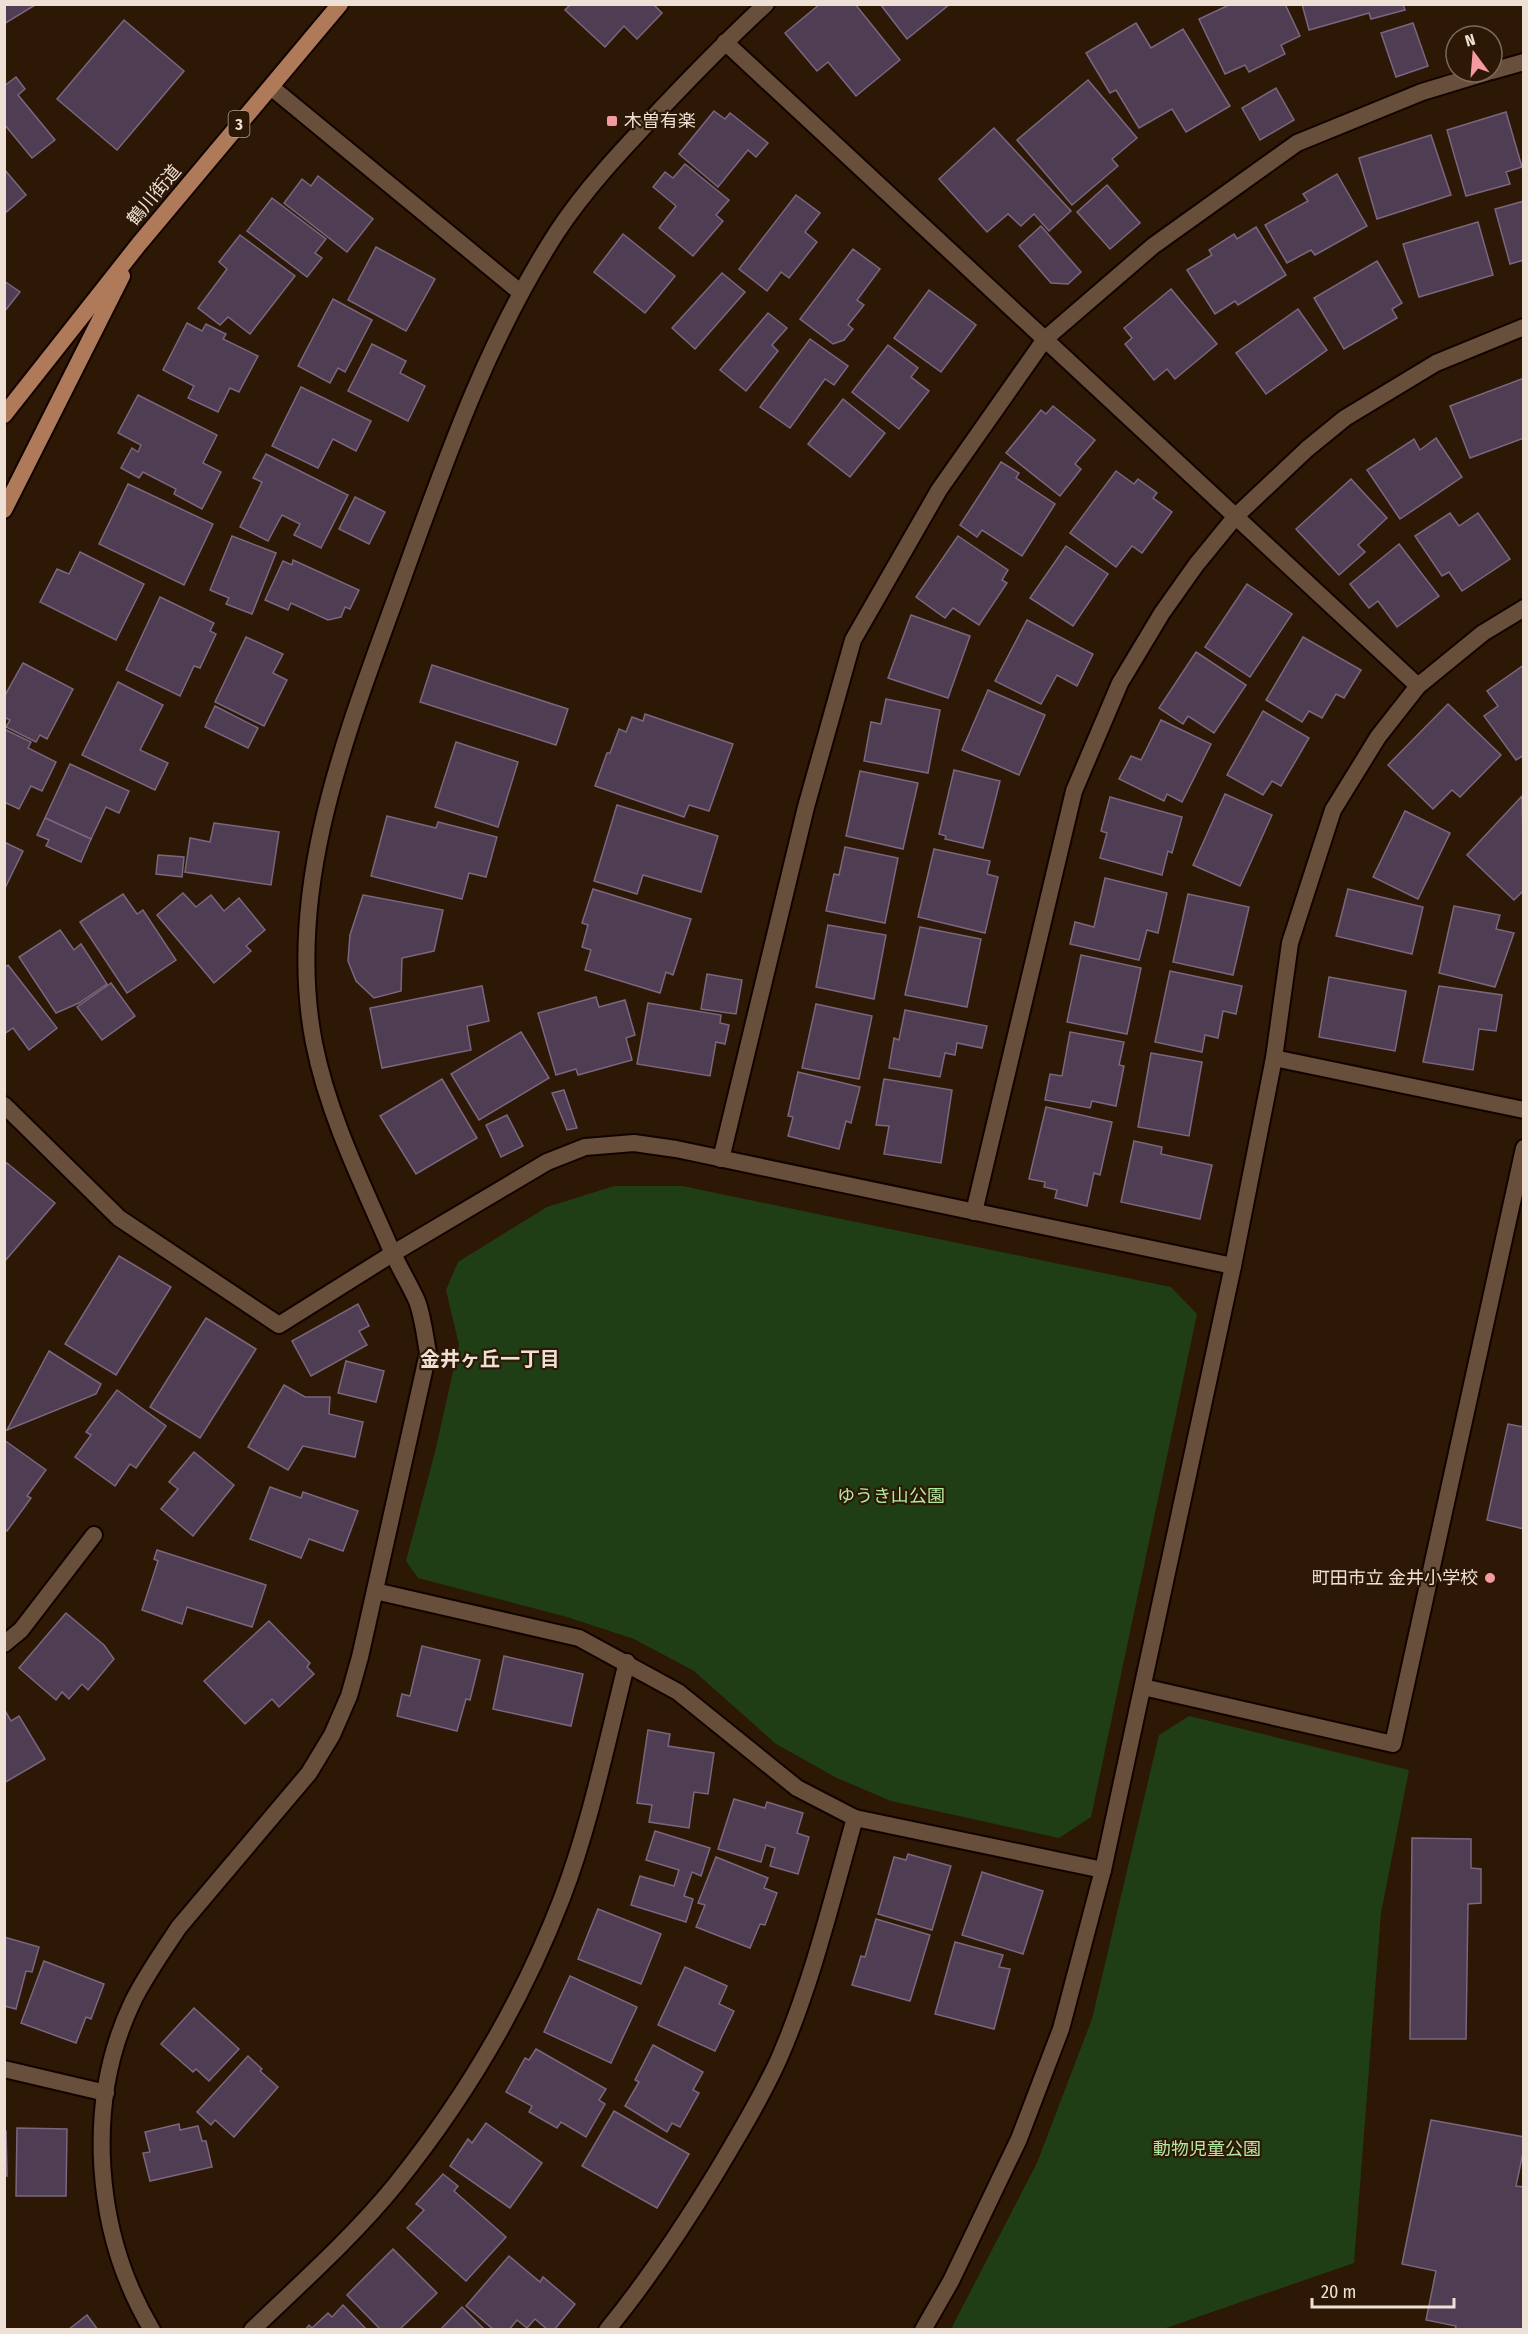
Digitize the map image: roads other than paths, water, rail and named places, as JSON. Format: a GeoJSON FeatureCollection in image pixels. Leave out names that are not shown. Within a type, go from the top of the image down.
{"type":"FeatureCollection","features":[{"type":"Feature","properties":{"kind":"main road","name":"鶴川街道"},"geometry":{"type":"LineString","coordinates":[[4,415],[139,243],[340,4]]}},
{"type":"Feature","properties":{"kind":"main road","name":"3"},"geometry":{"type":"LineString","coordinates":[[4,510],[139,243]]}},
{"type":"Feature","properties":{"kind":"street"},"geometry":{"type":"LineString","coordinates":[[152,2330],[120,2261],[106,2209],[102,2154],[106,2093],[117,2042],[133,2001],[179,1927],[309,1773],[332,1735],[349,1696],[428,1353],[418,1304],[392,1254],[332,1109],[314,1042],[306,969],[308,904],[319,838],[359,701],[454,436],[488,356],[520,292],[560,228],[608,165],[725,42],[766,4]]}},
{"type":"Feature","properties":{"kind":"street"},"geometry":{"type":"LineString","coordinates":[[725,42],[1418,686]]}},
{"type":"Feature","properties":{"kind":"street"},"geometry":{"type":"LineString","coordinates":[[1504,67],[1524,62]]}},
{"type":"Feature","properties":{"kind":"street"},"geometry":{"type":"LineString","coordinates":[[721,1159],[806,807],[853,640],[939,490],[1045,339],[1153,246],[1297,143],[1422,92],[1448,84]]}},
{"type":"Feature","properties":{"kind":"street"},"geometry":{"type":"LineString","coordinates":[[271,87],[520,292]]}},
{"type":"Feature","properties":{"kind":"street"},"geometry":{"type":"LineString","coordinates":[[974,1212],[1074,791],[1120,683],[1169,603],[1236,516],[1306,449],[1345,418],[1436,363],[1524,327]]}},
{"type":"Feature","properties":{"kind":"street"},"geometry":{"type":"LineString","coordinates":[[923,2330],[969,2244],[1023,2128],[1061,2029],[1103,1870],[1233,1266],[1274,1058],[1290,943],[1333,810],[1378,737],[1418,686],[1483,633],[1524,608]]}},
{"type":"Feature","properties":{"kind":"street"},"geometry":{"type":"LineString","coordinates":[[1274,1058],[1524,1110]]}},
{"type":"Feature","properties":{"kind":"street"},"geometry":{"type":"LineString","coordinates":[[4,1105],[120,1218],[279,1325],[392,1254],[547,1162],[585,1147],[634,1143],[676,1149],[1233,1266]]}},
{"type":"Feature","properties":{"kind":"street"},"geometry":{"type":"LineString","coordinates":[[1143,1687],[1393,1744],[1524,1148]]}},
{"type":"Feature","properties":{"kind":"street"},"geometry":{"type":"LineString","coordinates":[[4,1644],[21,1630],[94,1535]]}},
{"type":"Feature","properties":{"kind":"street"},"geometry":{"type":"LineString","coordinates":[[375,1591],[579,1638],[627,1662],[678,1692],[796,1788],[855,1818],[1103,1870]]}},
{"type":"Feature","properties":{"kind":"street"},"geometry":{"type":"LineString","coordinates":[[252,2330],[336,2249],[395,2185],[447,2115],[489,2050],[526,1982],[562,1897],[586,1821],[627,1662]]}},
{"type":"Feature","properties":{"kind":"street"},"geometry":{"type":"LineString","coordinates":[[607,2330],[633,2298],[681,2229],[747,2122],[778,2061],[806,1986],[855,1818]]}},
{"type":"Feature","properties":{"kind":"street"},"geometry":{"type":"LineString","coordinates":[[4,2069],[106,2093]]}},
{"type":"Feature","properties":{"kind":"place","name":"木曽有楽"},"geometry":{"type":"Point","coordinates":[612,121]}},
{"type":"Feature","properties":{"kind":"place","name":"町田市立 金井小学校"},"geometry":{"type":"Point","coordinates":[1490,1578]}},
{"type":"Feature","properties":{"kind":"district","name":"金井ヶ丘一丁目"},"geometry":{"type":"Point","coordinates":[490,1359]}},
{"type":"Feature","properties":{"kind":"park label","name":"ゆうき山公園"},"geometry":{"type":"Point","coordinates":[891,1496]}},
{"type":"Feature","properties":{"kind":"park label","name":"動物児童公園"},"geometry":{"type":"Point","coordinates":[1207,2149]}}]}
